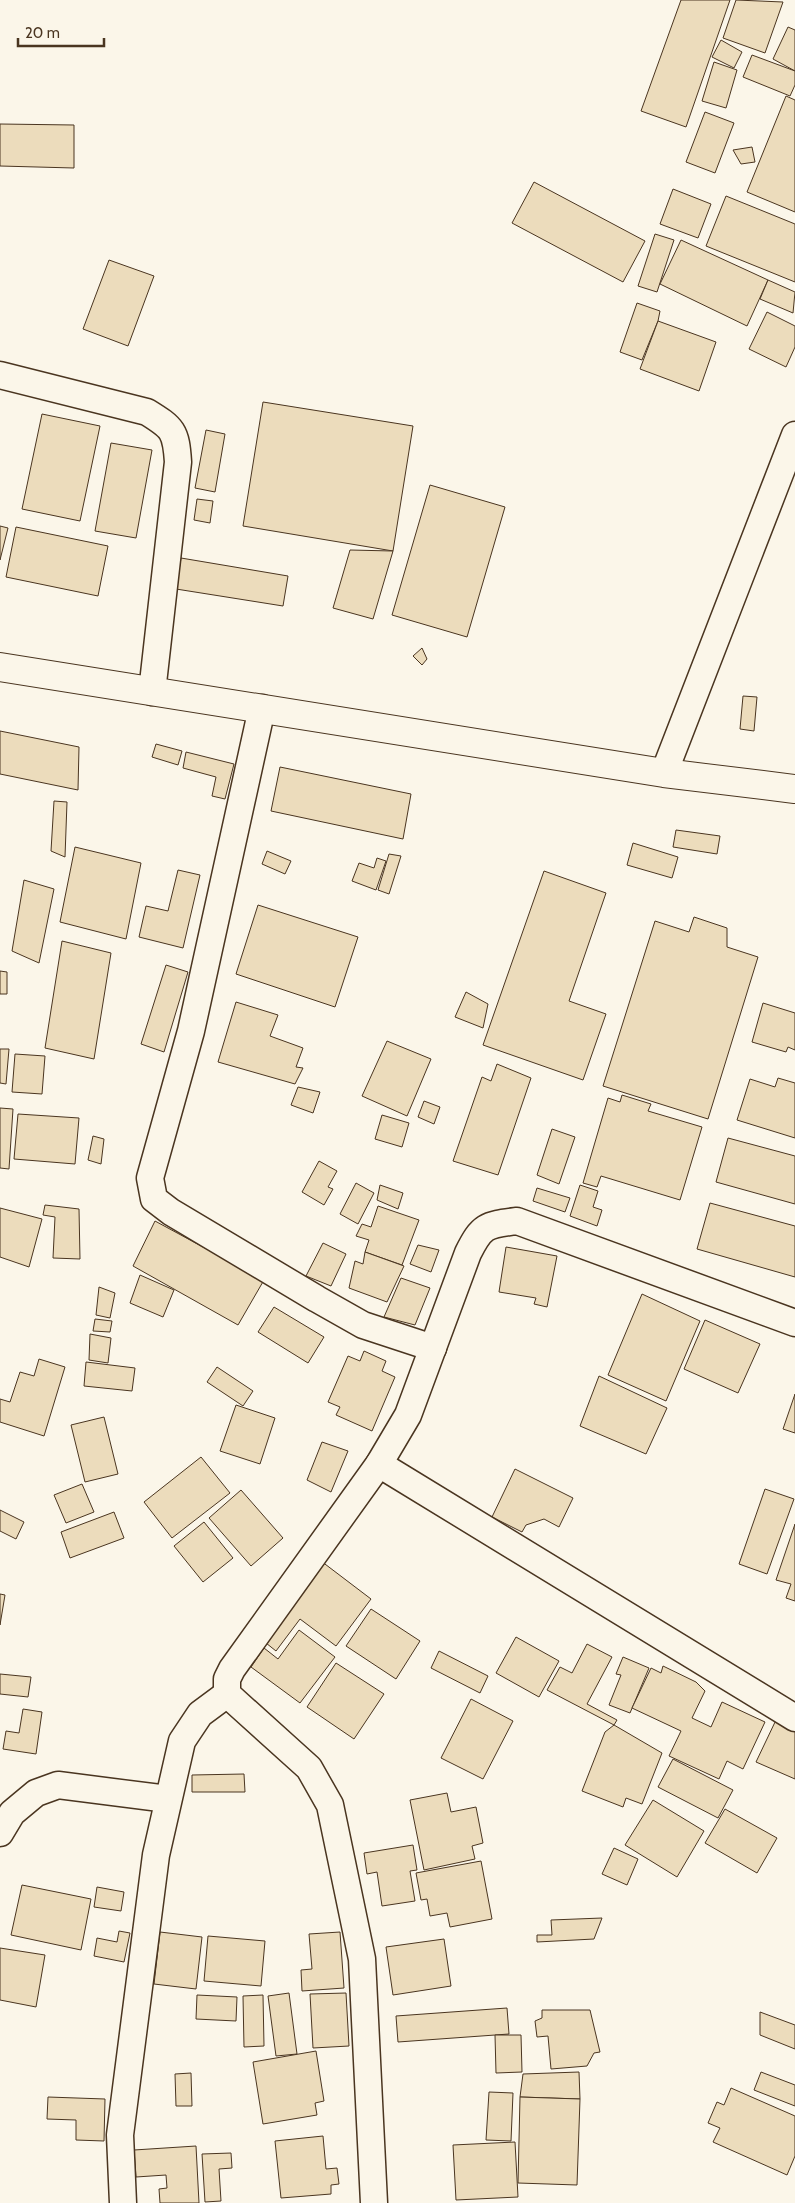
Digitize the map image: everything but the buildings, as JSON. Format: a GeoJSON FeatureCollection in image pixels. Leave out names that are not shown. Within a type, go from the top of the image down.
{"type":"FeatureCollection","features":[{"type":"Feature","properties":{"kind":"street"},"geometry":{"type":"LineString","coordinates":[[0,375],[147,412],[168,425],[177,440],[178,462],[152,692]]}},
{"type":"Feature","properties":{"kind":"street"},"geometry":{"type":"LineString","coordinates":[[664,773],[795,435]]}},
{"type":"Feature","properties":{"kind":"street"},"geometry":{"type":"LineString","coordinates":[[0,667],[664,773],[795,789]]}},
{"type":"Feature","properties":{"kind":"street"},"geometry":{"type":"LineString","coordinates":[[262,708],[192,1031],[150,1178],[154,1198],[180,1217],[363,1325],[432,1348]]}},
{"type":"Feature","properties":{"kind":"street"},"geometry":{"type":"LineString","coordinates":[[374,2203],[362,1959],[330,1805],[309,1768],[227,1694],[227,1680],[232,1669],[379,1464],[408,1415],[468,1253],[479,1232],[495,1224],[517,1221],[795,1323]]}},
{"type":"Feature","properties":{"kind":"street"},"geometry":{"type":"LineString","coordinates":[[379,1464],[795,1718]]}},
{"type":"Feature","properties":{"kind":"street"},"geometry":{"type":"LineString","coordinates":[[123,2203],[120,2136],[156,1855],[182,1741],[200,1714],[227,1694]]}},
{"type":"Feature","properties":{"kind":"street"},"geometry":{"type":"LineString","coordinates":[[0,1833],[12,1813],[36,1793],[58,1785],[168,1799]]}}]}
